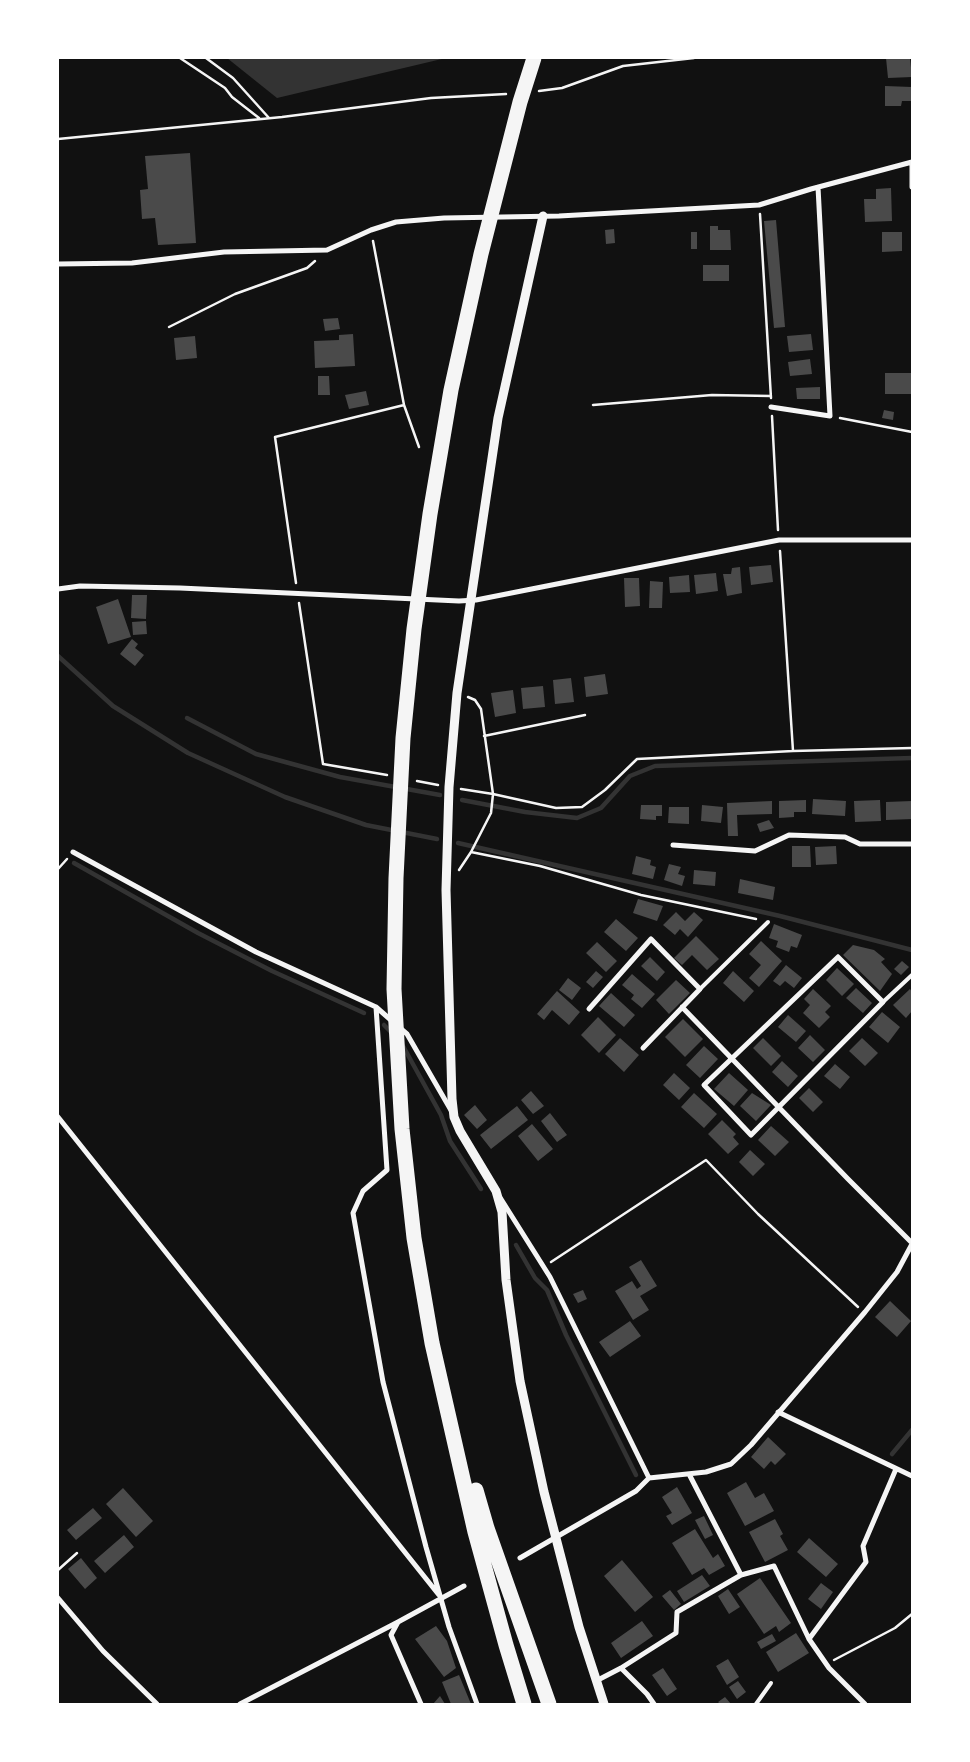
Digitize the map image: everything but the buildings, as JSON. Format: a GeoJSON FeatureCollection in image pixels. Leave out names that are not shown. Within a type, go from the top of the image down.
{"type":"FeatureCollection","features":[{"type":"Feature","properties":{"kind":"highway"},"geometry":{"type":"LineString","coordinates":[[524,1704],[476,1532],[432,1342],[414,1238],[402,1129],[394,989],[396,878],[403,738],[414,629],[429,523],[451,390],[481,254],[520,102],[534,58]]}},
{"type":"Feature","properties":{"kind":"highway"},"geometry":{"type":"LineString","coordinates":[[432,1342],[487,1528],[549,1704]]}},
{"type":"Feature","properties":{"kind":"street"},"geometry":{"type":"LineString","coordinates":[[58,264],[132,263],[224,252],[327,250],[371,230],[396,222],[444,218],[543,216],[759,205],[912,162],[912,187]]}},
{"type":"Feature","properties":{"kind":"street"},"geometry":{"type":"LineString","coordinates":[[771,407],[830,416],[818,187]]}},
{"type":"Feature","properties":{"kind":"street"},"geometry":{"type":"LineString","coordinates":[[454,1117],[446,890],[449,786],[457,693],[498,418],[543,216]]}},
{"type":"Feature","properties":{"kind":"street"},"geometry":{"type":"LineString","coordinates":[[58,589],[80,586],[180,588],[460,601],[779,540],[912,540]]}},
{"type":"Feature","properties":{"kind":"street"},"geometry":{"type":"LineString","coordinates":[[673,845],[755,852],[789,836],[844,837],[860,844],[912,844]]}},
{"type":"Feature","properties":{"kind":"street"},"geometry":{"type":"LineString","coordinates":[[74,852],[256,952],[376,1007],[406,1034],[454,1117],[460,1131],[544,1266],[649,1478]]}},
{"type":"Feature","properties":{"kind":"street"},"geometry":{"type":"LineString","coordinates":[[589,1008],[651,939],[700,989],[643,1048]]}},
{"type":"Feature","properties":{"kind":"street"},"geometry":{"type":"LineString","coordinates":[[838,957],[883,1002],[751,1135],[704,1085],[731,1058],[838,957]]}},
{"type":"Feature","properties":{"kind":"street"},"geometry":{"type":"LineString","coordinates":[[376,1007],[387,1170],[363,1191],[353,1213],[383,1382],[440,1597],[477,1704]]}},
{"type":"Feature","properties":{"kind":"street"},"geometry":{"type":"LineString","coordinates":[[520,1558],[636,1491],[649,1478],[706,1472],[731,1464],[751,1444],[865,1312],[897,1272],[908,1255],[912,1243],[682,1008]]}},
{"type":"Feature","properties":{"kind":"street"},"geometry":{"type":"LineString","coordinates":[[58,1117],[440,1597]]}},
{"type":"Feature","properties":{"kind":"street"},"geometry":{"type":"LineString","coordinates":[[496,1190],[502,1212],[506,1280],[520,1381],[544,1492],[579,1627],[604,1704]]}},
{"type":"Feature","properties":{"kind":"street"},"geometry":{"type":"LineString","coordinates":[[908,1255],[912,1261]]}},
{"type":"Feature","properties":{"kind":"street"},"geometry":{"type":"LineString","coordinates":[[778,1412],[912,1476]]}},
{"type":"Feature","properties":{"kind":"street"},"geometry":{"type":"LineString","coordinates":[[809,1639],[866,1562],[863,1546],[896,1469]]}},
{"type":"Feature","properties":{"kind":"street"},"geometry":{"type":"LineString","coordinates":[[689,1474],[741,1576]]}},
{"type":"Feature","properties":{"kind":"street"},"geometry":{"type":"LineString","coordinates":[[596,1682],[676,1633],[678,1612],[741,1576],[774,1566],[809,1639],[826,1665],[865,1704]]}},
{"type":"Feature","properties":{"kind":"street"},"geometry":{"type":"LineString","coordinates":[[240,1704],[464,1586]]}},
{"type":"Feature","properties":{"kind":"street"},"geometry":{"type":"LineString","coordinates":[[58,1598],[102,1650],[158,1704]]}},
{"type":"Feature","properties":{"kind":"street"},"geometry":{"type":"LineString","coordinates":[[398,1622],[391,1635],[421,1704]]}},
{"type":"Feature","properties":{"kind":"street"},"geometry":{"type":"LineString","coordinates":[[621,1668],[647,1694],[654,1704]]}},
{"type":"Feature","properties":{"kind":"lane"},"geometry":{"type":"LineString","coordinates":[[700,989],[768,922]]}},
{"type":"Feature","properties":{"kind":"lane"},"geometry":{"type":"LineString","coordinates":[[883,1002],[912,974]]}},
{"type":"Feature","properties":{"kind":"lane"},"geometry":{"type":"LineString","coordinates":[[756,1704],[771,1683]]}},
{"type":"Feature","properties":{"kind":"path"},"geometry":{"type":"LineString","coordinates":[[180,58],[224,88],[232,97],[260,119]]}},
{"type":"Feature","properties":{"kind":"path"},"geometry":{"type":"LineString","coordinates":[[206,58],[234,78],[270,118]]}},
{"type":"Feature","properties":{"kind":"path"},"geometry":{"type":"LineString","coordinates":[[536,91],[562,88],[624,66],[694,58]]}},
{"type":"Feature","properties":{"kind":"path"},"geometry":{"type":"LineString","coordinates":[[58,139],[270,118],[431,98],[509,94]]}},
{"type":"Feature","properties":{"kind":"path"},"geometry":{"type":"LineString","coordinates":[[759,205],[793,751]]}},
{"type":"Feature","properties":{"kind":"path"},"geometry":{"type":"LineString","coordinates":[[371,230],[404,405],[419,447]]}},
{"type":"Feature","properties":{"kind":"path"},"geometry":{"type":"LineString","coordinates":[[169,327],[235,294],[307,268],[327,250]]}},
{"type":"Feature","properties":{"kind":"path"},"geometry":{"type":"LineString","coordinates":[[593,405],[712,395],[770,396]]}},
{"type":"Feature","properties":{"kind":"path"},"geometry":{"type":"LineString","coordinates":[[298,594],[274,437],[404,405]]}},
{"type":"Feature","properties":{"kind":"path"},"geometry":{"type":"LineString","coordinates":[[830,416],[912,432]]}},
{"type":"Feature","properties":{"kind":"path"},"geometry":{"type":"LineString","coordinates":[[484,736],[585,715]]}},
{"type":"Feature","properties":{"kind":"path"},"geometry":{"type":"LineString","coordinates":[[446,890],[472,851],[491,813],[493,794],[556,808],[582,807],[605,790],[637,759],[793,751],[912,748]]}},
{"type":"Feature","properties":{"kind":"path"},"geometry":{"type":"LineString","coordinates":[[472,851],[540,866],[642,895],[768,922]]}},
{"type":"Feature","properties":{"kind":"path"},"geometry":{"type":"LineString","coordinates":[[544,1266],[706,1160],[758,1214],[865,1312]]}},
{"type":"Feature","properties":{"kind":"path"},"geometry":{"type":"LineString","coordinates":[[58,1570],[77,1553]]}},
{"type":"Feature","properties":{"kind":"path"},"geometry":{"type":"LineString","coordinates":[[826,1665],[895,1628],[912,1614]]}},
{"type":"Feature","properties":{"kind":"shaded area"},"geometry":{"type":"Polygon","coordinates":[[[227,58],[446,58],[277,98],[227,58]]]}},
{"type":"Feature","properties":{"kind":"waterway"},"geometry":{"type":"LineString","coordinates":[[58,656],[113,706],[188,753],[285,797],[366,825],[437,839]]}},
{"type":"Feature","properties":{"kind":"waterway"},"geometry":{"type":"LineString","coordinates":[[187,718],[256,754],[340,777],[440,795]]}},
{"type":"Feature","properties":{"kind":"waterway"},"geometry":{"type":"LineString","coordinates":[[462,800],[525,812],[577,818],[601,808],[630,776],[655,766],[912,758]]}},
{"type":"Feature","properties":{"kind":"waterway"},"geometry":{"type":"LineString","coordinates":[[458,843],[780,916],[912,950]]}},
{"type":"Feature","properties":{"kind":"waterway"},"geometry":{"type":"LineString","coordinates":[[74,863],[198,933],[272,971],[364,1013]]}},
{"type":"Feature","properties":{"kind":"waterway"},"geometry":{"type":"LineString","coordinates":[[384,1025],[393,1034]]}},
{"type":"Feature","properties":{"kind":"waterway"},"geometry":{"type":"LineString","coordinates":[[403,1046],[441,1115],[450,1141],[481,1189]]}},
{"type":"Feature","properties":{"kind":"waterway"},"geometry":{"type":"LineString","coordinates":[[516,1245],[535,1278],[547,1290],[566,1335],[636,1475]]}},
{"type":"Feature","properties":{"kind":"waterway"},"geometry":{"type":"LineString","coordinates":[[892,1454],[912,1430]]}}]}
